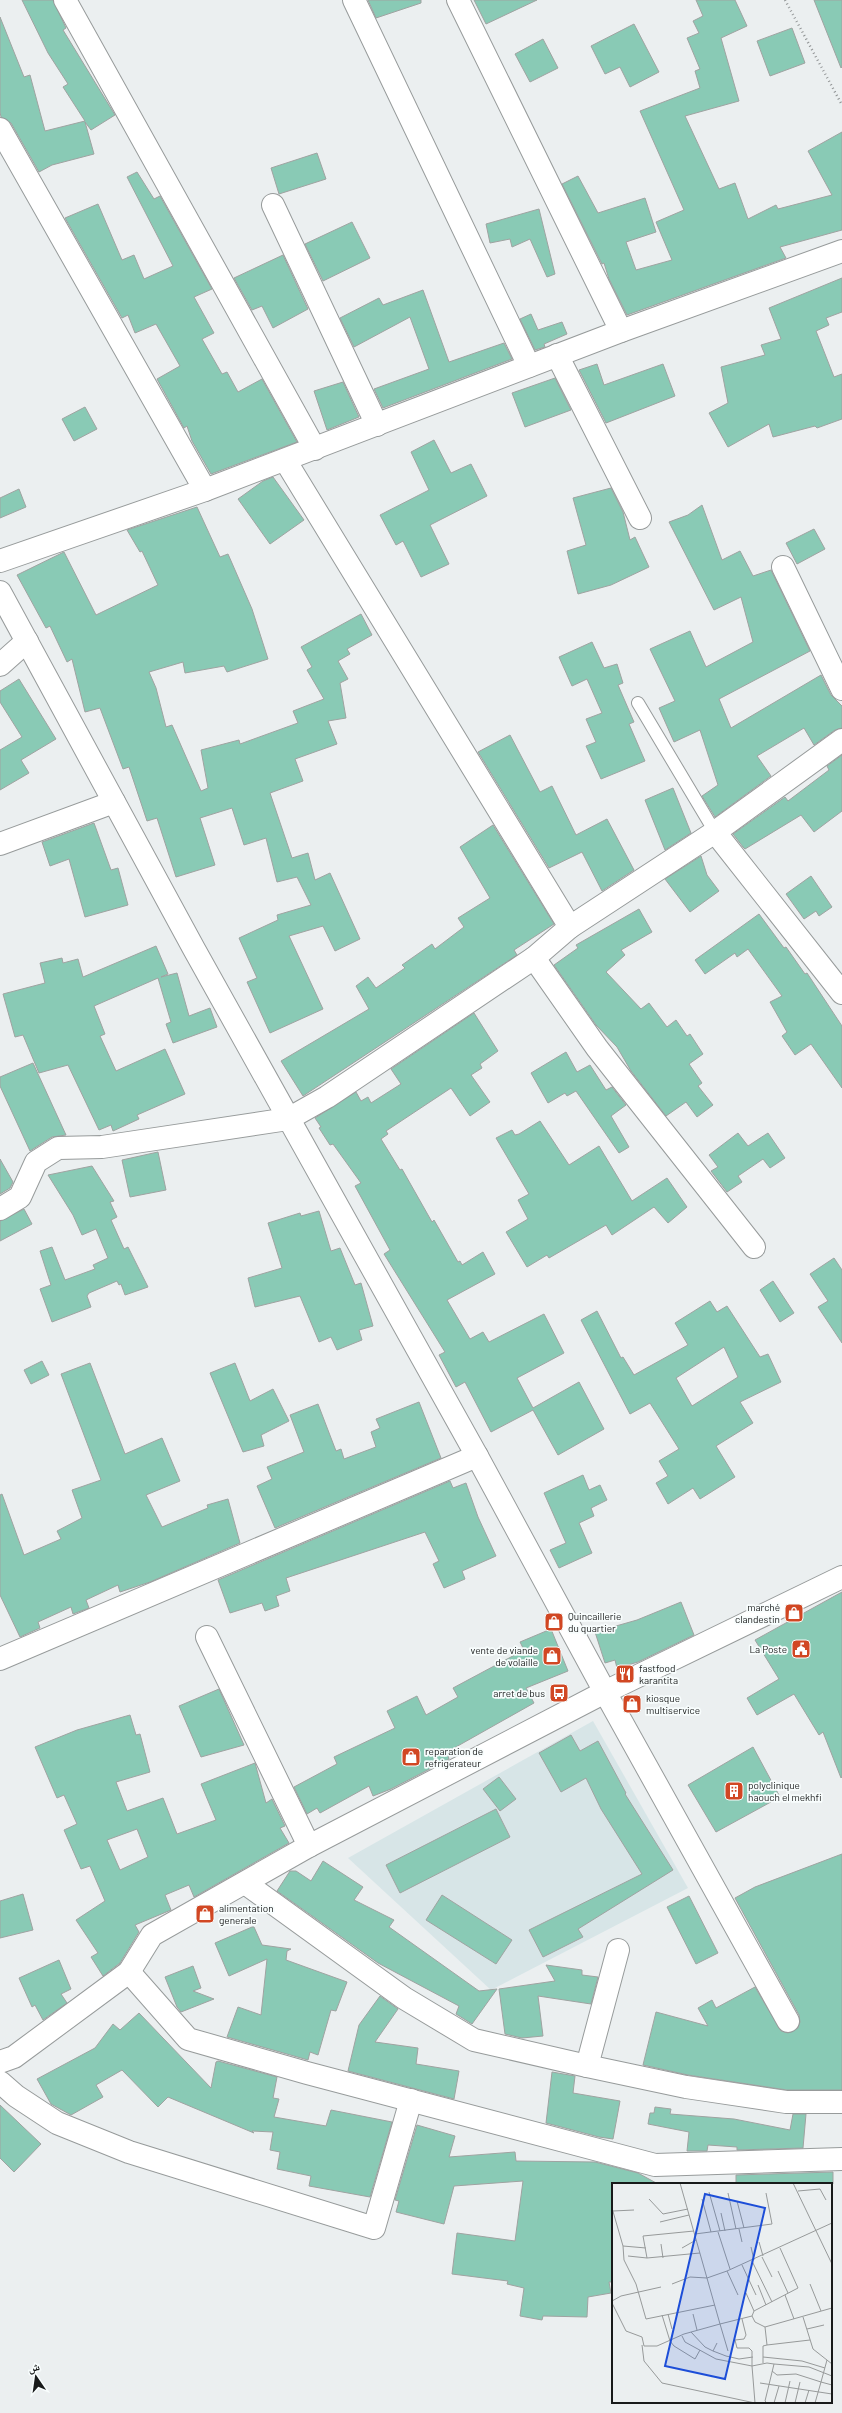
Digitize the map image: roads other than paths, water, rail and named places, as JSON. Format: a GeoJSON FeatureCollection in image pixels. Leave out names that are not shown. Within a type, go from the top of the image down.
{"type":"FeatureCollection","features":[{"type":"Feature","properties":{"kind":"street"},"geometry":{"type":"LineString","coordinates":[[65,0],[315,449]]}},
{"type":"Feature","properties":{"kind":"street"},"geometry":{"type":"LineString","coordinates":[[354,0],[530,366]]}},
{"type":"Feature","properties":{"kind":"street"},"geometry":{"type":"LineString","coordinates":[[458,0],[621,330]]}},
{"type":"Feature","properties":{"kind":"street"},"geometry":{"type":"LineString","coordinates":[[0,129],[206,490]]}},
{"type":"Feature","properties":{"kind":"street"},"geometry":{"type":"LineString","coordinates":[[273,205],[377,425]]}},
{"type":"Feature","properties":{"kind":"street"},"geometry":{"type":"LineString","coordinates":[[0,561],[206,490],[621,330],[842,251]]}},
{"type":"Feature","properties":{"kind":"street"},"geometry":{"type":"LineString","coordinates":[[557,355],[640,518]]}},
{"type":"Feature","properties":{"kind":"street"},"geometry":{"type":"LineString","coordinates":[[285,460],[570,927]]}},
{"type":"Feature","properties":{"kind":"street"},"geometry":{"type":"LineString","coordinates":[[783,567],[842,690]]}},
{"type":"Feature","properties":{"kind":"street"},"geometry":{"type":"LineString","coordinates":[[0,592],[288,1119],[477,1456],[605,1692],[788,2021]]}},
{"type":"Feature","properties":{"kind":"street"},"geometry":{"type":"LineString","coordinates":[[0,665],[27,641]]}},
{"type":"Feature","properties":{"kind":"street"},"geometry":{"type":"LineString","coordinates":[[0,1209],[20,1197],[36,1162],[58,1148],[102,1147],[288,1119],[327,1097],[534,958],[570,927],[715,832],[842,740]]}},
{"type":"Feature","properties":{"kind":"street"},"geometry":{"type":"LineString","coordinates":[[0,844],[114,802]]}},
{"type":"Feature","properties":{"kind":"street"},"geometry":{"type":"LineString","coordinates":[[715,832],[842,993]]}},
{"type":"Feature","properties":{"kind":"street"},"geometry":{"type":"LineString","coordinates":[[534,958],[597,1048],[754,1247]]}},
{"type":"Feature","properties":{"kind":"street"},"geometry":{"type":"LineString","coordinates":[[0,1659],[477,1456]]}},
{"type":"Feature","properties":{"kind":"street"},"geometry":{"type":"LineString","coordinates":[[0,2062],[14,2057],[129,1972],[152,1935],[244,1882],[309,1846],[605,1692],[842,1577]]}},
{"type":"Feature","properties":{"kind":"street"},"geometry":{"type":"LineString","coordinates":[[207,1637],[309,1846]]}},
{"type":"Feature","properties":{"kind":"street"},"geometry":{"type":"LineString","coordinates":[[244,1882],[404,1998],[474,2040],[686,2087],[786,2102],[842,2102]]}},
{"type":"Feature","properties":{"kind":"street"},"geometry":{"type":"LineString","coordinates":[[587,2066],[618,1950]]}},
{"type":"Feature","properties":{"kind":"street"},"geometry":{"type":"LineString","coordinates":[[129,1972],[188,2039],[655,2165],[842,2158]]}},
{"type":"Feature","properties":{"kind":"street"},"geometry":{"type":"LineString","coordinates":[[0,2082],[16,2096],[57,2123],[129,2152],[374,2228],[411,2100]]}},
{"type":"Feature","properties":{"kind":"lane"},"geometry":{"type":"LineString","coordinates":[[638,703],[715,832]]}},
{"type":"Feature","properties":{"kind":"place","name":"marché clandestin"},"geometry":{"type":"Point","coordinates":[794,1613]}},
{"type":"Feature","properties":{"kind":"place","name":"Quincaillerie du quartier"},"geometry":{"type":"Point","coordinates":[554,1622]}},
{"type":"Feature","properties":{"kind":"place","name":"La Poste"},"geometry":{"type":"Point","coordinates":[801,1649]}},
{"type":"Feature","properties":{"kind":"place","name":"vente de viande de volaille"},"geometry":{"type":"Point","coordinates":[552,1656]}},
{"type":"Feature","properties":{"kind":"place","name":"fastfood karantita"},"geometry":{"type":"Point","coordinates":[625,1674]}},
{"type":"Feature","properties":{"kind":"place","name":"arret de bus"},"geometry":{"type":"Point","coordinates":[559,1693]}},
{"type":"Feature","properties":{"kind":"place","name":"kiosque multiservice"},"geometry":{"type":"Point","coordinates":[632,1704]}},
{"type":"Feature","properties":{"kind":"place","name":"reparation de refrigerateur"},"geometry":{"type":"Point","coordinates":[411,1757]}},
{"type":"Feature","properties":{"kind":"place","name":"polyclinique haouch el mekhfi"},"geometry":{"type":"Point","coordinates":[734,1791]}},
{"type":"Feature","properties":{"kind":"place","name":"alimentation generale"},"geometry":{"type":"Point","coordinates":[205,1914]}}]}
